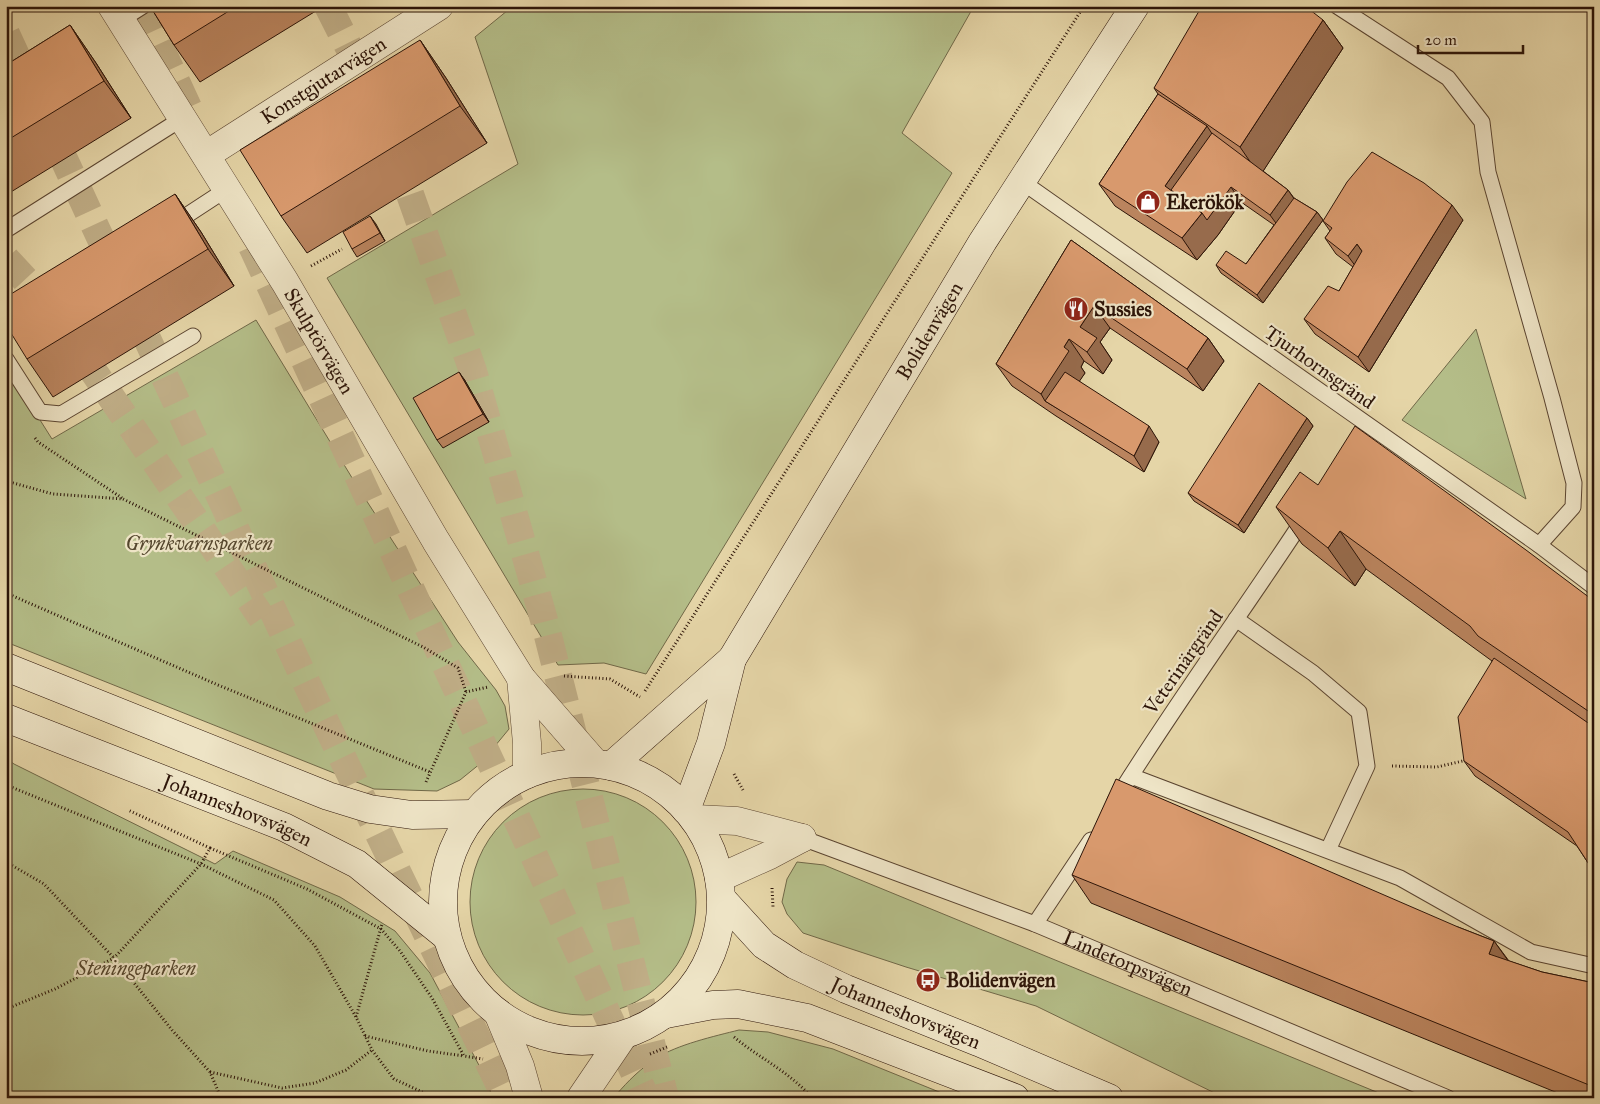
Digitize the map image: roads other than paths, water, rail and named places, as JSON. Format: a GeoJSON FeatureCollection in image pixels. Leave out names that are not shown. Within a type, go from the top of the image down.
{"type":"FeatureCollection","features":[{"type":"Feature","properties":{"kind":"main road","name":"Konstgjutarvägen"},"geometry":{"type":"LineString","coordinates":[[206,155],[440,6]]}},
{"type":"Feature","properties":{"kind":"main road","name":"Bolidenvägen"},"geometry":{"type":"LineString","coordinates":[[690,815],[732,660],[983,241],[1135,6]]}},
{"type":"Feature","properties":{"kind":"main road","name":"Skulptörvägen"},"geometry":{"type":"LineString","coordinates":[[125,11],[183,118],[285,282],[436,541],[521,678],[603,765]]}},
{"type":"Feature","properties":{"kind":"main road","name":"Bolidenvägen"},"geometry":{"type":"LineString","coordinates":[[603,765],[732,660]]}},
{"type":"Feature","properties":{"kind":"main road"},"geometry":{"type":"LineString","coordinates":[[6,667],[328,796],[370,809],[412,815],[474,814]]}},
{"type":"Feature","properties":{"kind":"main road","name":"Skulptörvägen"},"geometry":{"type":"LineString","coordinates":[[521,678],[527,743],[527,774]]}},
{"type":"Feature","properties":{"kind":"main road","name":"Johanneshovsvägen"},"geometry":{"type":"LineString","coordinates":[[6,718],[284,827],[357,864],[447,937]]}},
{"type":"Feature","properties":{"kind":"main road"},"geometry":{"type":"LineString","coordinates":[[560,765],[603,765],[652,782],[690,815],[710,847],[720,888],[716,943],[696,982],[666,1014],[646,1027],[624,1036],[598,1041],[571,1042],[545,1037],[520,1027],[498,1013],[475,992],[458,966],[447,937],[443,905],[446,872],[456,842],[474,814],[507,785],[527,774],[560,765]]}},
{"type":"Feature","properties":{"kind":"main road","name":"Lindetorpsvägen"},"geometry":{"type":"LineString","coordinates":[[690,815],[737,821],[802,838]]}},
{"type":"Feature","properties":{"kind":"main road"},"geometry":{"type":"LineString","coordinates":[[720,888],[802,838]]}},
{"type":"Feature","properties":{"kind":"main road","name":"Johanneshovsvägen"},"geometry":{"type":"LineString","coordinates":[[720,888],[764,945],[795,965],[846,989],[978,1042],[1109,1098]]}},
{"type":"Feature","properties":{"kind":"main road","name":"Johanneshovsvägen"},"geometry":{"type":"LineString","coordinates":[[666,1014],[713,1005],[738,1004],[807,1018],[1015,1098]]}},
{"type":"Feature","properties":{"kind":"main road"},"geometry":{"type":"LineString","coordinates":[[498,1013],[520,1066],[528,1098]]}},
{"type":"Feature","properties":{"kind":"main road"},"geometry":{"type":"LineString","coordinates":[[581,1098],[624,1036]]}},
{"type":"Feature","properties":{"kind":"lane"},"geometry":{"type":"LineString","coordinates":[[1337,6],[1448,78],[1482,122],[1488,172],[1574,483],[1574,507],[1539,545]]}},
{"type":"Feature","properties":{"kind":"lane"},"geometry":{"type":"LineString","coordinates":[[6,230],[183,118]]}},
{"type":"Feature","properties":{"kind":"lane","name":"Tjurhornsgränd"},"geometry":{"type":"LineString","coordinates":[[1021,181],[1364,428],[1539,545],[1594,587]]}},
{"type":"Feature","properties":{"kind":"lane"},"geometry":{"type":"LineString","coordinates":[[161,232],[228,189]]}},
{"type":"Feature","properties":{"kind":"lane"},"geometry":{"type":"LineString","coordinates":[[6,359],[40,412],[61,414],[194,336]]}},
{"type":"Feature","properties":{"kind":"lane","name":"Veterinärgränd"},"geometry":{"type":"LineString","coordinates":[[1035,924],[1104,820],[1150,744],[1254,595],[1313,506]]}},
{"type":"Feature","properties":{"kind":"lane"},"geometry":{"type":"LineString","coordinates":[[1236,619],[1313,673],[1359,712],[1366,766],[1328,850]]}},
{"type":"Feature","properties":{"kind":"lane"},"geometry":{"type":"LineString","coordinates":[[1130,776],[1400,878],[1531,952],[1594,966]]}},
{"type":"Feature","properties":{"kind":"lane","name":"Lindetorpsvägen"},"geometry":{"type":"LineString","coordinates":[[802,838],[1035,924],[1448,1098]]}},
{"type":"Feature","properties":{"kind":"tunnel"},"geometry":{"type":"LineString","coordinates":[[141,6],[192,116]]}},
{"type":"Feature","properties":{"kind":"tunnel"},"geometry":{"type":"LineString","coordinates":[[328,6],[379,107]]}},
{"type":"Feature","properties":{"kind":"tunnel"},"geometry":{"type":"LineString","coordinates":[[6,34],[306,682],[506,1098]]}},
{"type":"Feature","properties":{"kind":"tunnel"},"geometry":{"type":"LineString","coordinates":[[396,155],[473,371],[544,620],[665,1098]]}},
{"type":"Feature","properties":{"kind":"tunnel"},"geometry":{"type":"LineString","coordinates":[[252,246],[646,1098]]}},
{"type":"Feature","properties":{"kind":"tunnel"},"geometry":{"type":"LineString","coordinates":[[6,259],[32,287],[96,375],[262,618]]}},
{"type":"Feature","properties":{"kind":"place","name":"Ekerökök"},"geometry":{"type":"Point","coordinates":[1148,202]}},
{"type":"Feature","properties":{"kind":"place","name":"Sussies"},"geometry":{"type":"Point","coordinates":[1076,309]}},
{"type":"Feature","properties":{"kind":"place","name":"Bolidenvägen"},"geometry":{"type":"Point","coordinates":[928,980]}},
{"type":"Feature","properties":{"kind":"park label","name":"Grynkvarnsparken"},"geometry":{"type":"Point","coordinates":[199,543]}},
{"type":"Feature","properties":{"kind":"park label","name":"Steningeparken"},"geometry":{"type":"Point","coordinates":[136,968]}}]}
